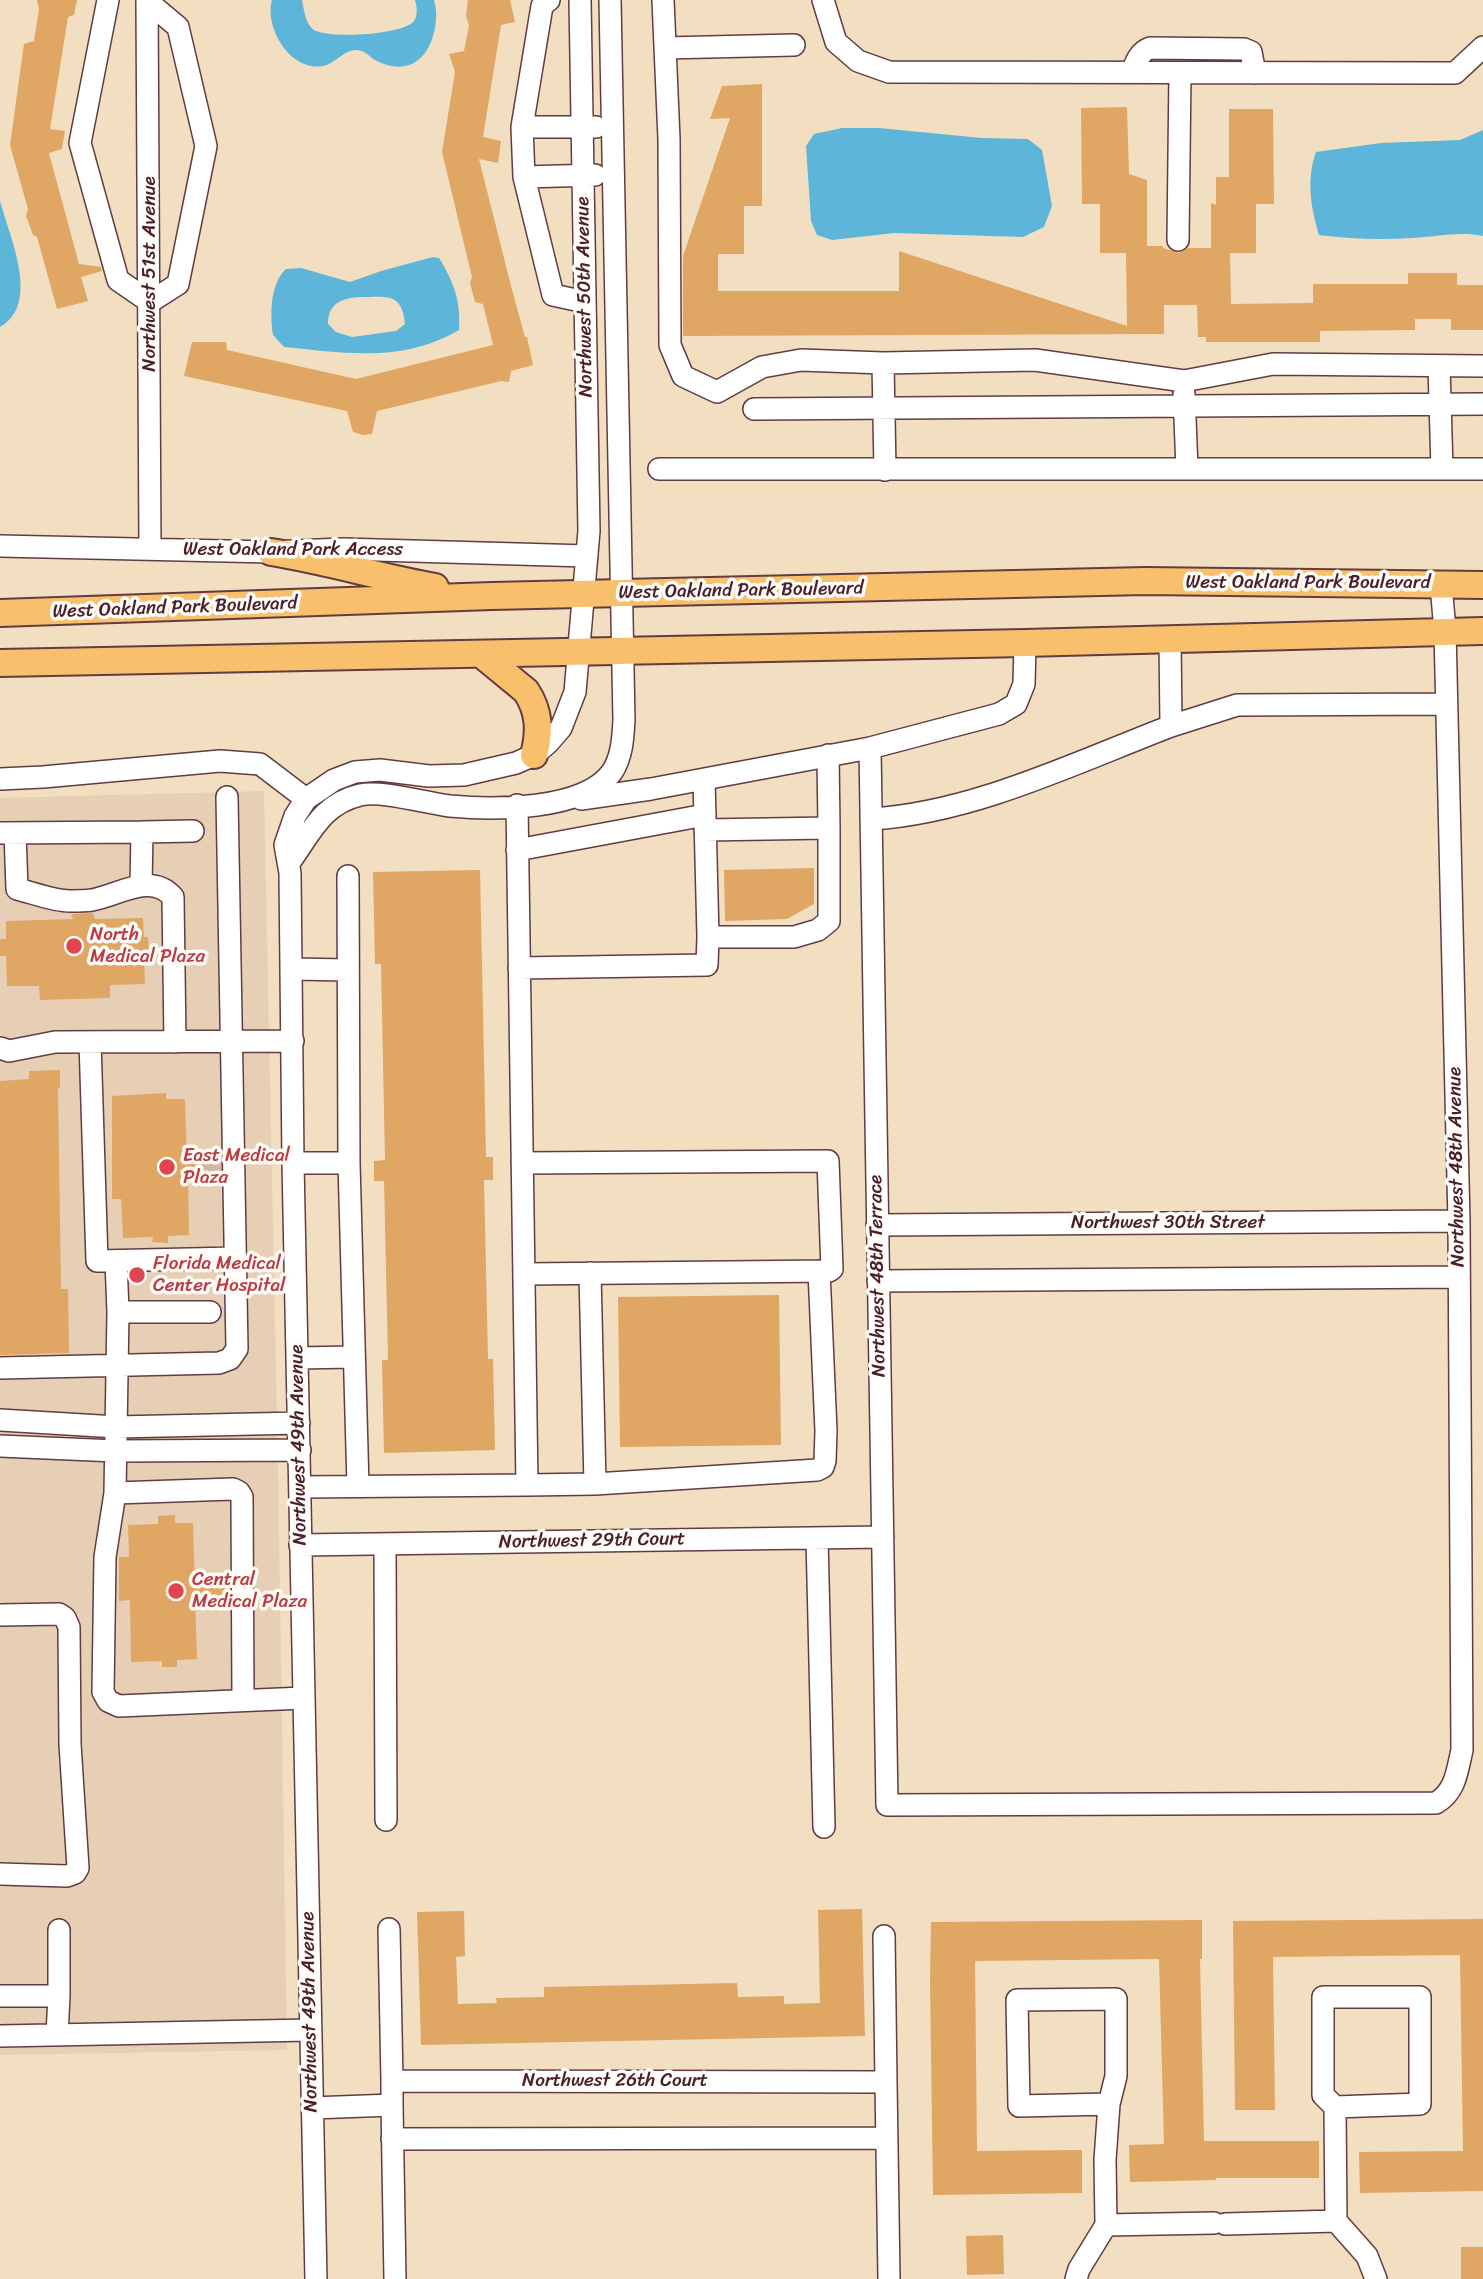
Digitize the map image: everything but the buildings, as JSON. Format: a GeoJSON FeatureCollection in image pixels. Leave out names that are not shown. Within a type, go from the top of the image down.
{"type":"FeatureCollection","features":[{"type":"Feature","properties":{"kind":"main road"},"geometry":{"type":"LineString","coordinates":[[271,552],[328,562],[394,580],[492,596]]}},
{"type":"Feature","properties":{"kind":"main road","name":"West Oakland Park Boulevard"},"geometry":{"type":"LineString","coordinates":[[0,613],[492,596],[1145,581],[1483,585]]}},
{"type":"Feature","properties":{"kind":"main road"},"geometry":{"type":"LineString","coordinates":[[0,663],[1025,643],[1483,631]]}},
{"type":"Feature","properties":{"kind":"main road"},"geometry":{"type":"LineString","coordinates":[[481,654],[526,691],[531,699],[539,726],[534,755]]}},
{"type":"Feature","properties":{"kind":"street"},"geometry":{"type":"LineString","coordinates":[[108,0],[80,143],[118,280],[150,302],[178,284],[206,146],[178,27],[147,0]]}},
{"type":"Feature","properties":{"kind":"street","name":"Northwest 51st Avenue"},"geometry":{"type":"LineString","coordinates":[[147,0],[150,549]]}},
{"type":"Feature","properties":{"kind":"street"},"geometry":{"type":"LineString","coordinates":[[549,0],[542,6],[522,127],[524,177],[553,295],[585,302]]}},
{"type":"Feature","properties":{"kind":"street","name":"Northwest 50th Avenue"},"geometry":{"type":"LineString","coordinates":[[580,0],[589,531],[583,594]]}},
{"type":"Feature","properties":{"kind":"street","name":"Northwest 50th Avenue"},"geometry":{"type":"LineString","coordinates":[[610,0],[620,594]]}},
{"type":"Feature","properties":{"kind":"street"},"geometry":{"type":"LineString","coordinates":[[663,0],[668,139],[670,345],[683,376],[717,392],[762,367],[801,360],[883,363],[1035,360],[1184,381],[1273,364],[1483,366]]}},
{"type":"Feature","properties":{"kind":"street"},"geometry":{"type":"LineString","coordinates":[[823,0],[836,42],[858,61],[889,72],[1455,73],[1483,47]]}},
{"type":"Feature","properties":{"kind":"street"},"geometry":{"type":"LineString","coordinates":[[665,48],[794,46]]}},
{"type":"Feature","properties":{"kind":"street"},"geometry":{"type":"LineString","coordinates":[[1132,72],[1143,50],[1163,48],[1244,49],[1251,52],[1255,73]]}},
{"type":"Feature","properties":{"kind":"street"},"geometry":{"type":"LineString","coordinates":[[1178,240],[1180,73]]}},
{"type":"Feature","properties":{"kind":"street"},"geometry":{"type":"LineString","coordinates":[[582,138],[612,126]]}},
{"type":"Feature","properties":{"kind":"street"},"geometry":{"type":"LineString","coordinates":[[522,127],[582,138],[613,148]]}},
{"type":"Feature","properties":{"kind":"street"},"geometry":{"type":"LineString","coordinates":[[524,177],[613,173]]}},
{"type":"Feature","properties":{"kind":"street"},"geometry":{"type":"LineString","coordinates":[[883,363],[885,470]]}},
{"type":"Feature","properties":{"kind":"street"},"geometry":{"type":"LineString","coordinates":[[1439,366],[1442,469]]}},
{"type":"Feature","properties":{"kind":"street"},"geometry":{"type":"LineString","coordinates":[[1184,381],[1186,469]]}},
{"type":"Feature","properties":{"kind":"street"},"geometry":{"type":"LineString","coordinates":[[754,409],[1483,404]]}},
{"type":"Feature","properties":{"kind":"street"},"geometry":{"type":"LineString","coordinates":[[659,468],[1483,469]]}},
{"type":"Feature","properties":{"kind":"street","name":"West Oakland Park Access"},"geometry":{"type":"LineString","coordinates":[[0,546],[271,552],[342,549],[587,556]]}},
{"type":"Feature","properties":{"kind":"street","name":"Northwest 48th Avenue"},"geometry":{"type":"LineString","coordinates":[[887,1805],[1436,1803],[1447,1797],[1454,1784],[1462,1750],[1459,1221],[1445,631],[1441,584]]}},
{"type":"Feature","properties":{"kind":"street","name":"Northwest 49th Avenue"},"geometry":{"type":"LineString","coordinates":[[316,2279],[293,1163],[292,969],[289,863],[285,845],[288,830],[306,799],[334,780],[355,772],[464,775],[500,768],[534,755],[561,728],[575,692],[583,594]]}},
{"type":"Feature","properties":{"kind":"street"},"geometry":{"type":"LineString","coordinates":[[560,802],[579,795],[605,779],[613,770],[621,752],[624,720],[620,594]]}},
{"type":"Feature","properties":{"kind":"street"},"geometry":{"type":"LineString","coordinates":[[1170,638],[1171,726]]}},
{"type":"Feature","properties":{"kind":"street"},"geometry":{"type":"LineString","coordinates":[[289,863],[315,823],[330,809],[361,795],[374,794],[450,806],[560,802],[650,789],[870,748],[999,714],[1016,704],[1025,678],[1025,643]]}},
{"type":"Feature","properties":{"kind":"street"},"geometry":{"type":"LineString","coordinates":[[871,819],[903,817],[997,793],[1171,726],[1237,705],[1447,704]]}},
{"type":"Feature","properties":{"kind":"street","name":"Northwest 48th Terrace"},"geometry":{"type":"LineString","coordinates":[[870,748],[887,1805]]}},
{"type":"Feature","properties":{"kind":"street"},"geometry":{"type":"LineString","coordinates":[[708,937],[794,937],[818,930],[829,921],[828,755]]}},
{"type":"Feature","properties":{"kind":"street"},"geometry":{"type":"LineString","coordinates":[[0,779],[43,778],[220,761],[260,764],[306,799]]}},
{"type":"Feature","properties":{"kind":"street"},"geometry":{"type":"LineString","coordinates":[[519,968],[707,965],[704,779]]}},
{"type":"Feature","properties":{"kind":"street"},"geometry":{"type":"LineString","coordinates":[[0,1368],[219,1363],[230,1359],[237,1349],[227,797]]}},
{"type":"Feature","properties":{"kind":"street"},"geometry":{"type":"LineString","coordinates":[[517,805],[527,1485]]}},
{"type":"Feature","properties":{"kind":"street"},"geometry":{"type":"LineString","coordinates":[[517,850],[705,823],[829,828]]}},
{"type":"Feature","properties":{"kind":"street"},"geometry":{"type":"LineString","coordinates":[[174,1042],[173,897],[158,886],[141,886],[92,900],[67,901],[17,889],[8,833],[192,831]]}},
{"type":"Feature","properties":{"kind":"street"},"geometry":{"type":"LineString","coordinates":[[141,886],[142,832]]}},
{"type":"Feature","properties":{"kind":"street"},"geometry":{"type":"LineString","coordinates":[[348,876],[349,1163],[358,1486]]}},
{"type":"Feature","properties":{"kind":"street"},"geometry":{"type":"LineString","coordinates":[[292,969],[348,970]]}},
{"type":"Feature","properties":{"kind":"street"},"geometry":{"type":"LineString","coordinates":[[0,1048],[9,1051],[55,1042],[293,1041]]}},
{"type":"Feature","properties":{"kind":"street"},"geometry":{"type":"LineString","coordinates":[[90,1042],[96,1261],[235,1258]]}},
{"type":"Feature","properties":{"kind":"street"},"geometry":{"type":"LineString","coordinates":[[233,1144],[213,1167],[234,1191]]}},
{"type":"Feature","properties":{"kind":"street"},"geometry":{"type":"LineString","coordinates":[[522,1163],[828,1161],[832,1269],[524,1274]]}},
{"type":"Feature","properties":{"kind":"street"},"geometry":{"type":"LineString","coordinates":[[293,1163],[349,1163]]}},
{"type":"Feature","properties":{"kind":"street","name":"Northwest 30th Street"},"geometry":{"type":"LineString","coordinates":[[877,1226],[1459,1221]]}},
{"type":"Feature","properties":{"kind":"street"},"geometry":{"type":"LineString","coordinates":[[116,1261],[116,1493],[105,1557],[103,1692],[108,1701],[119,1706],[303,1698]]}},
{"type":"Feature","properties":{"kind":"street"},"geometry":{"type":"LineString","coordinates":[[301,1486],[595,1483],[817,1470],[825,1461],[826,1431],[819,1271]]}},
{"type":"Feature","properties":{"kind":"street"},"geometry":{"type":"LineString","coordinates":[[590,1273],[595,1483]]}},
{"type":"Feature","properties":{"kind":"street"},"geometry":{"type":"LineString","coordinates":[[878,1281],[1459,1277]]}},
{"type":"Feature","properties":{"kind":"street"},"geometry":{"type":"LineString","coordinates":[[118,1312],[210,1312]]}},
{"type":"Feature","properties":{"kind":"street"},"geometry":{"type":"LineString","coordinates":[[297,1358],[353,1357]]}},
{"type":"Feature","properties":{"kind":"street"},"geometry":{"type":"LineString","coordinates":[[0,1420],[117,1427],[299,1423]]}},
{"type":"Feature","properties":{"kind":"street"},"geometry":{"type":"LineString","coordinates":[[0,1446],[116,1451],[300,1450]]}},
{"type":"Feature","properties":{"kind":"street"},"geometry":{"type":"LineString","coordinates":[[116,1493],[233,1489],[239,1492],[242,1497],[243,1699]]}},
{"type":"Feature","properties":{"kind":"street","name":"Northwest 29th Court"},"geometry":{"type":"LineString","coordinates":[[300,1545],[883,1537]]}},
{"type":"Feature","properties":{"kind":"street"},"geometry":{"type":"LineString","coordinates":[[817,1538],[824,1827]]}},
{"type":"Feature","properties":{"kind":"street"},"geometry":{"type":"LineString","coordinates":[[385,1544],[386,1820]]}},
{"type":"Feature","properties":{"kind":"street"},"geometry":{"type":"LineString","coordinates":[[0,1615],[59,1614],[65,1618],[69,1627],[71,1769],[78,1868],[75,1873],[67,1876],[0,1874]]}},
{"type":"Feature","properties":{"kind":"street"},"geometry":{"type":"LineString","coordinates":[[389,1929],[395,2279]]}},
{"type":"Feature","properties":{"kind":"street"},"geometry":{"type":"LineString","coordinates":[[57,2035],[59,1930]]}},
{"type":"Feature","properties":{"kind":"street"},"geometry":{"type":"LineString","coordinates":[[884,1936],[889,2279]]}},
{"type":"Feature","properties":{"kind":"street"},"geometry":{"type":"LineString","coordinates":[[0,1996],[59,1996]]}},
{"type":"Feature","properties":{"kind":"street"},"geometry":{"type":"LineString","coordinates":[[1335,2108],[1420,2104],[1420,1997],[1322,1997],[1322,2095],[1335,2108],[1336,2221],[1367,2256],[1377,2279]]}},
{"type":"Feature","properties":{"kind":"street"},"geometry":{"type":"LineString","coordinates":[[1076,2279],[1079,2269],[1106,2225],[1105,2160],[1109,2104],[1116,2076],[1116,1999],[1017,2000],[1019,2106],[1109,2104]]}},
{"type":"Feature","properties":{"kind":"street"},"geometry":{"type":"LineString","coordinates":[[0,2035],[310,2030]]}},
{"type":"Feature","properties":{"kind":"street","name":"Northwest 26th Court"},"geometry":{"type":"LineString","coordinates":[[391,2081],[886,2082]]}},
{"type":"Feature","properties":{"kind":"street"},"geometry":{"type":"LineString","coordinates":[[312,2108],[392,2105]]}},
{"type":"Feature","properties":{"kind":"street"},"geometry":{"type":"LineString","coordinates":[[392,2139],[887,2138]]}},
{"type":"Feature","properties":{"kind":"street"},"geometry":{"type":"LineString","coordinates":[[1106,2225],[1336,2221]]}},
{"type":"Feature","properties":{"kind":"shaded area","name":"Florida Medical Center Hospital"},"geometry":{"type":"Polygon","coordinates":[[[264,791],[287,2050],[0,2055],[0,798],[264,791]]]}},
{"type":"Feature","properties":{"kind":"water"},"geometry":{"type":"Polygon","coordinates":[[[272,0],[302,0],[307,20],[314,30],[349,35],[396,30],[407,26],[416,16],[415,0],[434,0],[435,26],[427,50],[408,65],[401,67],[384,64],[356,50],[323,66],[311,66],[300,62],[282,46],[272,23],[272,0]]]}},
{"type":"Feature","properties":{"kind":"water"},"geometry":{"type":"Polygon","coordinates":[[[842,128],[879,128],[982,138],[1028,139],[1042,150],[1052,206],[1044,227],[1023,237],[894,233],[832,240],[817,235],[811,221],[806,146],[814,134],[842,128]]]}},
{"type":"Feature","properties":{"kind":"water"},"geometry":{"type":"Polygon","coordinates":[[[1483,130],[1483,236],[1456,234],[1377,239],[1319,235],[1311,194],[1311,173],[1316,152],[1381,143],[1460,140],[1483,130]]]}},
{"type":"Feature","properties":{"kind":"water"},"geometry":{"type":"Polygon","coordinates":[[[0,201],[15,251],[21,287],[19,303],[12,316],[0,327],[0,201]]]}},
{"type":"Feature","properties":{"kind":"water"},"geometry":{"type":"Polygon","coordinates":[[[433,257],[439,258],[455,293],[459,310],[459,330],[416,347],[374,353],[284,347],[273,335],[274,291],[286,269],[301,268],[350,282],[433,257]],[[361,297],[333,306],[328,324],[336,332],[352,337],[396,331],[405,324],[401,306],[397,301],[386,297],[361,297]]]}},
{"type":"Feature","properties":{"kind":"tunnel"},"geometry":{"type":"LineString","coordinates":[[213,1158],[213,1177]]}},
{"type":"Feature","properties":{"kind":"place","name":"North Medical Plaza"},"geometry":{"type":"Point","coordinates":[74,946]}},
{"type":"Feature","properties":{"kind":"place","name":"East Medical Plaza"},"geometry":{"type":"Point","coordinates":[167,1167]}},
{"type":"Feature","properties":{"kind":"place","name":"Florida Medical Center Hospital"},"geometry":{"type":"Point","coordinates":[137,1275]}},
{"type":"Feature","properties":{"kind":"place","name":"Central Medical Plaza"},"geometry":{"type":"Point","coordinates":[176,1591]}}]}
